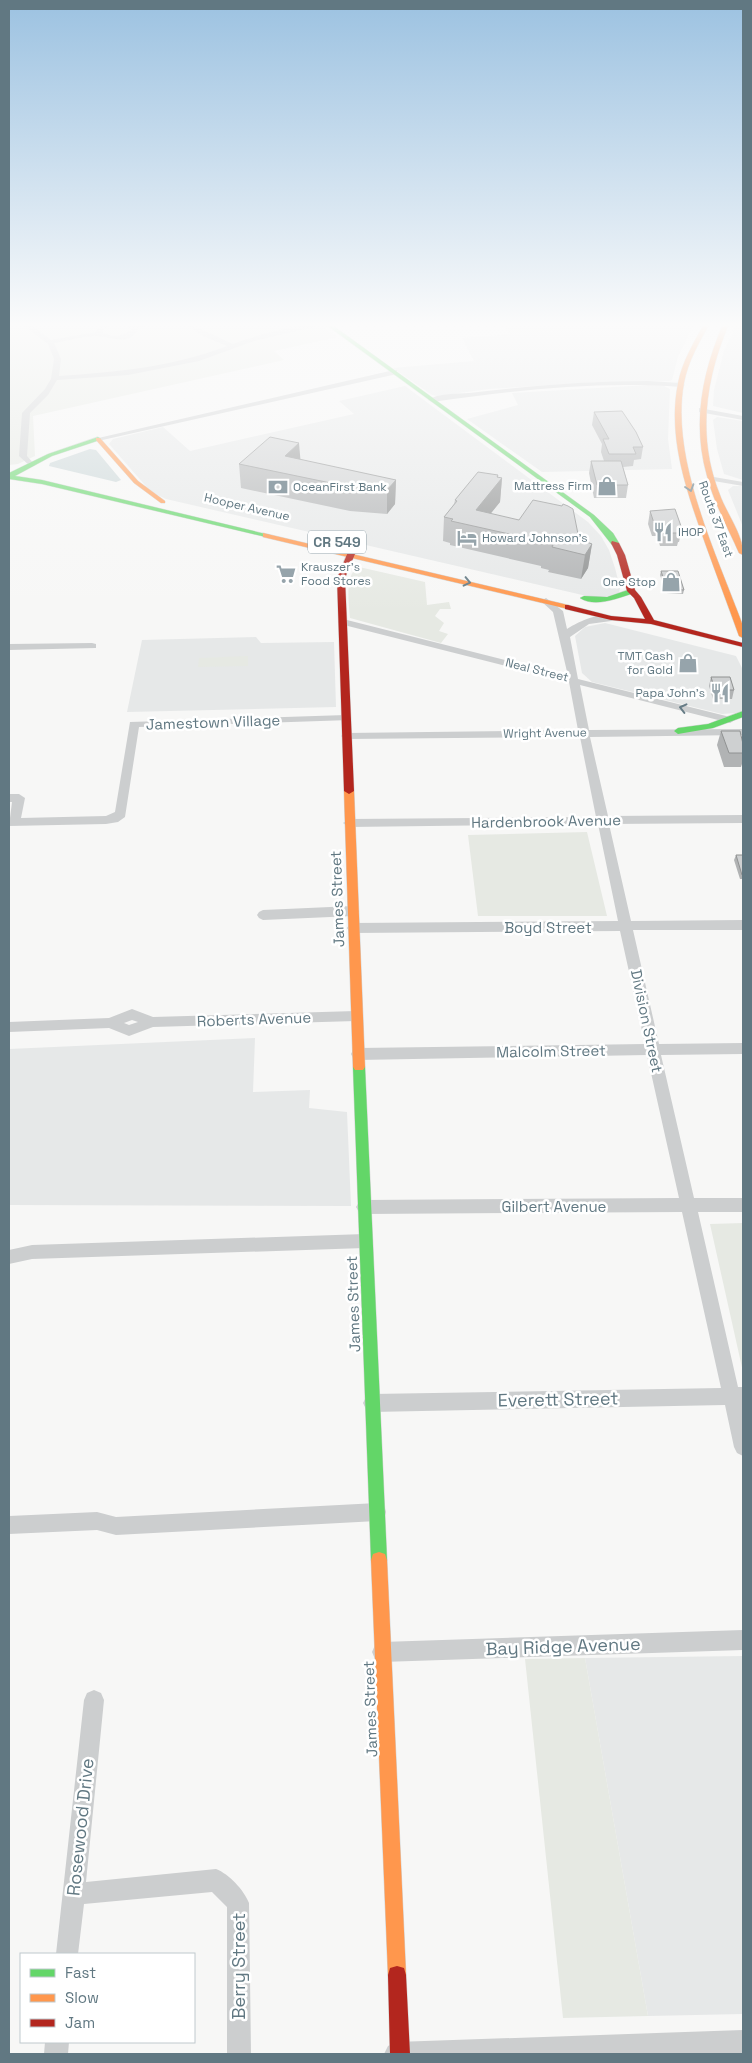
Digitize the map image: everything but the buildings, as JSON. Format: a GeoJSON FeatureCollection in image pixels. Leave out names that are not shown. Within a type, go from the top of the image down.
{"type":"FeatureCollection","features":[{"type":"Feature","properties":{"kind":"main road"},"geometry":{"type":"LineString","coordinates":[[460,420],[592,516],[610,535],[628,573],[631,591],[637,597],[651,622]]}},
{"type":"Feature","properties":{"kind":"main road","name":"Route 37 East"},"geometry":{"type":"LineString","coordinates":[[680,420],[684,469],[743,636]]}},
{"type":"Feature","properties":{"kind":"main road","name":"Route 37 East"},"geometry":{"type":"LineString","coordinates":[[703,420],[704,446],[711,478],[740,542],[743,553]]}},
{"type":"Feature","properties":{"kind":"main road"},"geometry":{"type":"LineString","coordinates":[[9,476],[14,470],[31,465],[50,455],[98,439],[139,486],[148,494],[163,502]]}},
{"type":"Feature","properties":{"kind":"main road","name":"Hooper Avenue"},"geometry":{"type":"LineString","coordinates":[[14,470],[163,502],[556,592]]}},
{"type":"Feature","properties":{"kind":"main road","name":"Hooper Avenue"},"geometry":{"type":"LineString","coordinates":[[9,476],[351,554],[611,618],[651,622],[743,646]]}},
{"type":"Feature","properties":{"kind":"main road","name":"James Street"},"geometry":{"type":"LineString","coordinates":[[351,554],[342,578],[346,736],[399,2054]]}},
{"type":"Feature","properties":{"kind":"main road","name":"Hooper Avenue"},"geometry":{"type":"LineString","coordinates":[[631,591],[619,598],[608,600],[579,597],[615,606],[651,622]]}},
{"type":"Feature","properties":{"kind":"main road"},"geometry":{"type":"LineString","coordinates":[[678,731],[710,726],[743,714]]}},
{"type":"Feature","properties":{"kind":"street"},"geometry":{"type":"LineString","coordinates":[[25,420],[23,456],[31,465]]}},
{"type":"Feature","properties":{"kind":"street"},"geometry":{"type":"LineString","coordinates":[[98,439],[181,420]]}},
{"type":"Feature","properties":{"kind":"street"},"geometry":{"type":"LineString","coordinates":[[711,478],[743,484]]}},
{"type":"Feature","properties":{"kind":"street","name":"Division Street"},"geometry":{"type":"LineString","coordinates":[[546,601],[558,611],[565,637],[652,1049],[738,1396],[743,1446]]}},
{"type":"Feature","properties":{"kind":"street"},"geometry":{"type":"LineString","coordinates":[[565,637],[581,623],[595,619],[611,618]]}},
{"type":"Feature","properties":{"kind":"street","name":"Neal Street"},"geometry":{"type":"LineString","coordinates":[[344,622],[730,720]]}},
{"type":"Feature","properties":{"kind":"street"},"geometry":{"type":"LineString","coordinates":[[9,647],[92,646]]}},
{"type":"Feature","properties":{"kind":"street","name":"Jamestown Village"},"geometry":{"type":"LineString","coordinates":[[11,822],[106,820],[114,819],[121,814],[134,724],[346,718]]}},
{"type":"Feature","properties":{"kind":"street","name":"Wright Avenue"},"geometry":{"type":"LineString","coordinates":[[346,736],[678,731],[743,732]]}},
{"type":"Feature","properties":{"kind":"street"},"geometry":{"type":"LineString","coordinates":[[9,798],[19,798],[11,822]]}},
{"type":"Feature","properties":{"kind":"street","name":"Hardenbrook Avenue"},"geometry":{"type":"LineString","coordinates":[[349,823],[743,819]]}},
{"type":"Feature","properties":{"kind":"street"},"geometry":{"type":"LineString","coordinates":[[263,915],[353,911]]}},
{"type":"Feature","properties":{"kind":"street","name":"Boyd Street"},"geometry":{"type":"LineString","coordinates":[[353,928],[743,925]]}},
{"type":"Feature","properties":{"kind":"street","name":"Roberts Avenue"},"geometry":{"type":"LineString","coordinates":[[9,1027],[110,1023],[129,1031],[152,1022],[356,1016]]}},
{"type":"Feature","properties":{"kind":"street","name":"Malcolm Street"},"geometry":{"type":"LineString","coordinates":[[358,1054],[743,1048]]}},
{"type":"Feature","properties":{"kind":"street","name":"Gilbert Avenue"},"geometry":{"type":"LineString","coordinates":[[364,1207],[743,1205]]}},
{"type":"Feature","properties":{"kind":"street"},"geometry":{"type":"LineString","coordinates":[[9,1257],[32,1252],[365,1240]]}},
{"type":"Feature","properties":{"kind":"street","name":"Everett Street"},"geometry":{"type":"LineString","coordinates":[[372,1403],[738,1396]]}},
{"type":"Feature","properties":{"kind":"street"},"geometry":{"type":"LineString","coordinates":[[9,1525],[98,1521],[116,1526],[377,1512]]}},
{"type":"Feature","properties":{"kind":"street","name":"Bay Ridge Avenue"},"geometry":{"type":"LineString","coordinates":[[382,1652],[743,1640]]}},
{"type":"Feature","properties":{"kind":"street","name":"Rosewood Drive"},"geometry":{"type":"LineString","coordinates":[[67,1953],[94,1700]]}},
{"type":"Feature","properties":{"kind":"street","name":"Berry Street"},"geometry":{"type":"LineString","coordinates":[[73,1894],[216,1880],[238,1903],[237,1972],[240,2054]]}},
{"type":"Feature","properties":{"kind":"street"},"geometry":{"type":"LineString","coordinates":[[399,2054],[587,2050],[743,2042]]}},
{"type":"Feature","properties":{"kind":"shaded area"},"geometry":{"type":"Polygon","coordinates":[[[9,420],[33,420],[35,456],[18,464],[9,465],[9,420]]]}},
{"type":"Feature","properties":{"kind":"shaded area"},"geometry":{"type":"Polygon","coordinates":[[[326,420],[451,420],[588,522],[601,536],[609,550],[620,588],[619,593],[614,596],[591,597],[166,499],[151,492],[109,444],[113,439],[163,427],[190,451],[326,420]]]}},
{"type":"Feature","properties":{"kind":"shaded area"},"geometry":{"type":"Polygon","coordinates":[[[469,420],[669,420],[668,439],[672,469],[542,472],[469,420]]]}},
{"type":"Feature","properties":{"kind":"shaded area"},"geometry":{"type":"Polygon","coordinates":[[[713,420],[743,421],[743,480],[724,474],[717,449],[713,420]]]}},
{"type":"Feature","properties":{"kind":"shaded area"},"geometry":{"type":"Polygon","coordinates":[[[90,449],[96,450],[121,480],[116,482],[49,466],[50,463],[90,449]]]}},
{"type":"Feature","properties":{"kind":"shaded area"},"geometry":{"type":"Polygon","coordinates":[[[733,486],[743,486],[743,527],[728,490],[733,486]]]}},
{"type":"Feature","properties":{"kind":"shaded area"},"geometry":{"type":"Polygon","coordinates":[[[359,567],[425,582],[427,605],[449,602],[451,609],[440,609],[435,616],[444,623],[439,631],[448,634],[441,643],[350,618],[349,582],[354,570],[359,567]]]}},
{"type":"Feature","properties":{"kind":"shaded area"},"geometry":{"type":"Polygon","coordinates":[[[605,623],[736,656],[743,670],[743,710],[722,714],[592,682],[582,673],[575,636],[585,627],[605,623]]]}},
{"type":"Feature","properties":{"kind":"shaded area"},"geometry":{"type":"Polygon","coordinates":[[[256,637],[261,643],[334,642],[336,707],[127,712],[142,640],[256,637]]]}},
{"type":"Feature","properties":{"kind":"shaded area"},"geometry":{"type":"Polygon","coordinates":[[[248,656],[248,666],[198,667],[199,658],[248,656]]]}},
{"type":"Feature","properties":{"kind":"shaded area"},"geometry":{"type":"Polygon","coordinates":[[[587,832],[607,916],[478,916],[468,835],[587,832]]]}},
{"type":"Feature","properties":{"kind":"shaded area"},"geometry":{"type":"Polygon","coordinates":[[[255,1038],[253,1092],[310,1090],[309,1108],[347,1112],[351,1206],[9,1205],[9,1049],[255,1038]]]}},
{"type":"Feature","properties":{"kind":"shaded area"},"geometry":{"type":"Polygon","coordinates":[[[743,1223],[743,1372],[710,1224],[743,1223]]]}},
{"type":"Feature","properties":{"kind":"shaded area"},"geometry":{"type":"Polygon","coordinates":[[[743,1656],[743,2014],[648,2016],[585,1658],[743,1656]]]}},
{"type":"Feature","properties":{"kind":"shaded area"},"geometry":{"type":"Polygon","coordinates":[[[585,1658],[648,2016],[563,2018],[525,1659],[585,1658]]]}},
{"type":"Feature","properties":{"kind":"traffic: fast"},"geometry":{"type":"LineString","coordinates":[[460,420],[592,516],[615,543]]}},
{"type":"Feature","properties":{"kind":"traffic: fast"},"geometry":{"type":"LineString","coordinates":[[9,476],[50,455],[98,439]]}},
{"type":"Feature","properties":{"kind":"traffic: fast"},"geometry":{"type":"LineString","coordinates":[[9,477],[42,482],[266,535]]}},
{"type":"Feature","properties":{"kind":"traffic: fast"},"geometry":{"type":"LineString","coordinates":[[584,598],[608,599],[631,591]]}},
{"type":"Feature","properties":{"kind":"traffic: fast"},"geometry":{"type":"LineString","coordinates":[[678,731],[710,726],[743,714]]}},
{"type":"Feature","properties":{"kind":"traffic: fast"},"geometry":{"type":"LineString","coordinates":[[359,1067],[379,1560]]}},
{"type":"Feature","properties":{"kind":"traffic: slow"},"geometry":{"type":"LineString","coordinates":[[678,420],[680,445],[689,485],[743,636]]}},
{"type":"Feature","properties":{"kind":"traffic: slow"},"geometry":{"type":"LineString","coordinates":[[702,420],[705,457],[713,486],[743,553]]}},
{"type":"Feature","properties":{"kind":"traffic: slow"},"geometry":{"type":"LineString","coordinates":[[98,439],[136,482],[163,502]]}},
{"type":"Feature","properties":{"kind":"traffic: slow"},"geometry":{"type":"LineString","coordinates":[[266,535],[568,607]]}},
{"type":"Feature","properties":{"kind":"traffic: slow"},"geometry":{"type":"LineString","coordinates":[[349,791],[359,1067]]}},
{"type":"Feature","properties":{"kind":"traffic: slow"},"geometry":{"type":"LineString","coordinates":[[379,1560],[397,1975]]}},
{"type":"Feature","properties":{"kind":"traffic: jam"},"geometry":{"type":"LineString","coordinates":[[615,543],[621,555],[631,591],[637,597],[651,622]]}},
{"type":"Feature","properties":{"kind":"traffic: jam"},"geometry":{"type":"LineString","coordinates":[[349,791],[341,578],[351,554]]}},
{"type":"Feature","properties":{"kind":"traffic: jam"},"geometry":{"type":"LineString","coordinates":[[568,607],[611,618],[651,622],[743,645]]}},
{"type":"Feature","properties":{"kind":"traffic: jam"},"geometry":{"type":"LineString","coordinates":[[397,1975],[400,2054]]}},
{"type":"Feature","properties":{"kind":"place","name":"Mattress Firm"},"geometry":{"type":"Point","coordinates":[607,486]}},
{"type":"Feature","properties":{"kind":"place","name":"OceanFirst Bank"},"geometry":{"type":"Point","coordinates":[278,487]}},
{"type":"Feature","properties":{"kind":"place","name":"IHOP"},"geometry":{"type":"Point","coordinates":[663,532]}},
{"type":"Feature","properties":{"kind":"place","name":"Howard Johnson's"},"geometry":{"type":"Point","coordinates":[467,538]}},
{"type":"Feature","properties":{"kind":"place","name":"Krauszer's Food Stores"},"geometry":{"type":"Point","coordinates":[286,574]}},
{"type":"Feature","properties":{"kind":"place","name":"One Stop"},"geometry":{"type":"Point","coordinates":[671,582]}},
{"type":"Feature","properties":{"kind":"place","name":"TMT Cash for Gold"},"geometry":{"type":"Point","coordinates":[688,663]}},
{"type":"Feature","properties":{"kind":"place","name":"Papa John's"},"geometry":{"type":"Point","coordinates":[720,693]}}]}
